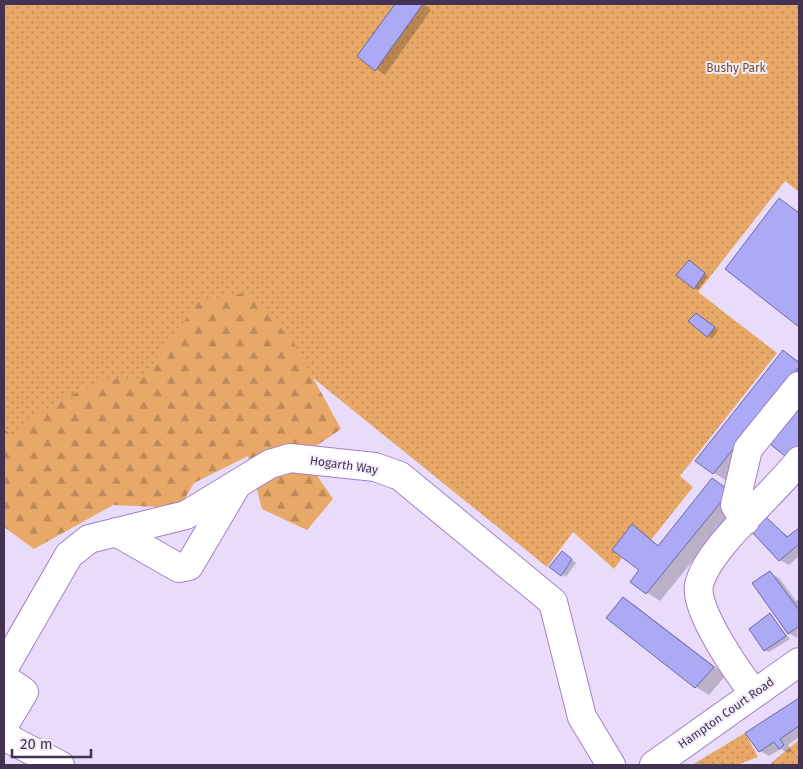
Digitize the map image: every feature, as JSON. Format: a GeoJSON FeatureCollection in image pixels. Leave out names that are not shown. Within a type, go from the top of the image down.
{"type":"FeatureCollection","features":[{"type":"Feature","properties":{"kind":"main road"},"geometry":{"type":"LineString","coordinates":[[745,521],[735,505],[748,449],[799,386]]}},
{"type":"Feature","properties":{"kind":"main road","name":"Hogarth Way"},"geometry":{"type":"LineString","coordinates":[[4,668],[69,555],[89,539],[186,515],[236,487],[270,464],[290,458],[375,467],[400,476],[553,602],[582,717],[611,765]]}},
{"type":"Feature","properties":{"kind":"main road"},"geometry":{"type":"LineString","coordinates":[[754,692],[732,666],[706,616],[699,587],[712,557],[799,461]]}},
{"type":"Feature","properties":{"kind":"main road"},"geometry":{"type":"LineString","coordinates":[[116,532],[179,568],[189,566],[236,487]]}},
{"type":"Feature","properties":{"kind":"main road","name":"Hampton Court Road"},"geometry":{"type":"LineString","coordinates":[[654,765],[754,692],[799,662]]}},
{"type":"Feature","properties":{"kind":"main road"},"geometry":{"type":"LineString","coordinates":[[4,678],[24,692],[4,726],[8,738],[60,765]]}},
{"type":"Feature","properties":{"kind":"green space","name":"Bushy Park"},"geometry":{"type":"Polygon","coordinates":[[[4,4],[799,4],[799,192],[785,181],[698,292],[777,353],[680,476],[693,487],[651,540],[631,525],[612,550],[622,558],[614,569],[573,532],[547,567],[214,298],[54,511],[4,479],[4,4]]]}},
{"type":"Feature","properties":{"kind":"green space"},"geometry":{"type":"Polygon","coordinates":[[[249,292],[294,343],[341,429],[303,455],[333,499],[307,530],[262,509],[248,456],[194,483],[179,508],[113,505],[34,549],[4,527],[4,429],[12,436],[54,403],[106,379],[143,378],[199,301],[249,292]]]}},
{"type":"Feature","properties":{"kind":"green space"},"geometry":{"type":"Polygon","coordinates":[[[745,733],[758,757],[737,765],[692,765],[745,733]]]}},
{"type":"Feature","properties":{"kind":"green space"},"geometry":{"type":"Polygon","coordinates":[[[799,740],[799,765],[772,765],[771,763],[799,740]]]}},
{"type":"Feature","properties":{"kind":"building"},"geometry":{"type":"Polygon","coordinates":[[[395,4],[423,4],[375,71],[357,56],[395,4]]]}},
{"type":"Feature","properties":{"kind":"building"},"geometry":{"type":"Polygon","coordinates":[[[779,198],[799,213],[799,327],[725,269],[779,198]]]}},
{"type":"Feature","properties":{"kind":"building"},"geometry":{"type":"Polygon","coordinates":[[[689,260],[705,273],[694,289],[676,275],[689,260]]]}},
{"type":"Feature","properties":{"kind":"building"},"geometry":{"type":"Polygon","coordinates":[[[696,313],[715,327],[707,337],[688,321],[696,313]]]}},
{"type":"Feature","properties":{"kind":"building"},"geometry":{"type":"Polygon","coordinates":[[[783,350],[799,363],[799,367],[713,474],[695,461],[783,350]]]}},
{"type":"Feature","properties":{"kind":"building"},"geometry":{"type":"Polygon","coordinates":[[[799,407],[799,447],[789,459],[770,444],[799,407]]]}},
{"type":"Feature","properties":{"kind":"building"},"geometry":{"type":"Polygon","coordinates":[[[712,478],[730,491],[646,594],[630,582],[639,570],[612,550],[632,524],[658,546],[712,478]]]}},
{"type":"Feature","properties":{"kind":"building"},"geometry":{"type":"Polygon","coordinates":[[[765,516],[787,537],[799,528],[799,544],[779,561],[750,530],[765,516]]]}},
{"type":"Feature","properties":{"kind":"building"},"geometry":{"type":"Polygon","coordinates":[[[562,551],[572,559],[561,576],[549,567],[562,551]]]}},
{"type":"Feature","properties":{"kind":"building"},"geometry":{"type":"Polygon","coordinates":[[[770,571],[799,610],[799,626],[788,634],[752,583],[770,571]]]}},
{"type":"Feature","properties":{"kind":"building"},"geometry":{"type":"Polygon","coordinates":[[[623,597],[714,667],[695,688],[606,618],[623,597]]]}},
{"type":"Feature","properties":{"kind":"building"},"geometry":{"type":"Polygon","coordinates":[[[770,613],[786,636],[764,651],[749,629],[770,613]]]}},
{"type":"Feature","properties":{"kind":"building"},"geometry":{"type":"Polygon","coordinates":[[[799,698],[799,726],[780,739],[784,745],[779,749],[774,742],[759,752],[745,733],[799,698]]]}}]}
